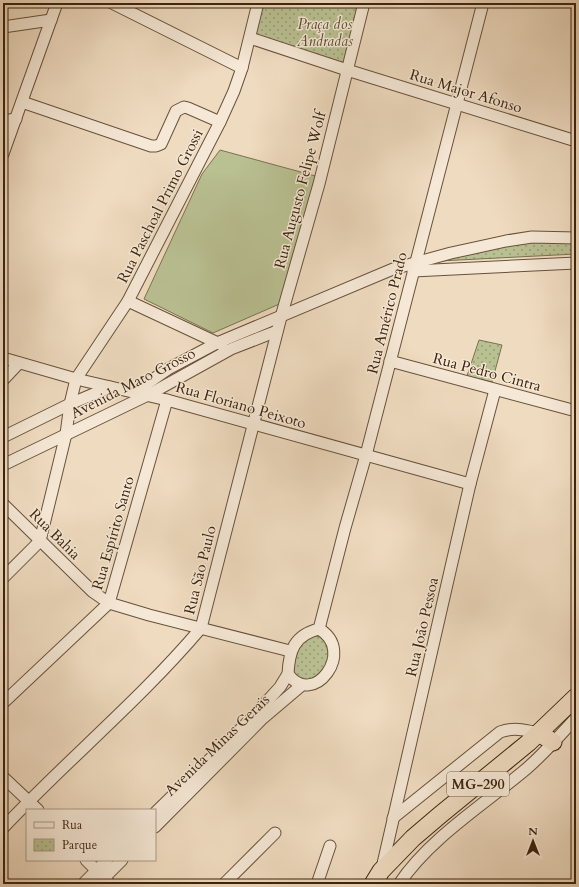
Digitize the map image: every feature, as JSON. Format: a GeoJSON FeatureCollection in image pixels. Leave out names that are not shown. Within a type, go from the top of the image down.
{"type":"FeatureCollection","features":[{"type":"Feature","properties":{"kind":"highway","name":"MG-290"},"geometry":{"type":"LineString","coordinates":[[377,878],[424,829],[528,743],[576,697]]}},
{"type":"Feature","properties":{"kind":"highway"},"geometry":{"type":"LineString","coordinates":[[539,732],[553,742]]}},
{"type":"Feature","properties":{"kind":"street"},"geometry":{"type":"LineString","coordinates":[[3,154],[57,3]]}},
{"type":"Feature","properties":{"kind":"street"},"geometry":{"type":"LineString","coordinates":[[112,3],[242,68]]}},
{"type":"Feature","properties":{"kind":"street"},"geometry":{"type":"LineString","coordinates":[[258,3],[250,38],[347,70],[364,3]]}},
{"type":"Feature","properties":{"kind":"street","name":"Rua Américo Prado"},"geometry":{"type":"LineString","coordinates":[[319,630],[483,3]]}},
{"type":"Feature","properties":{"kind":"street"},"geometry":{"type":"LineString","coordinates":[[3,27],[51,20]]}},
{"type":"Feature","properties":{"kind":"street","name":"Rua Paschoal Primo Grossi"},"geometry":{"type":"LineString","coordinates":[[76,379],[128,301],[220,122],[234,91],[250,38]]}},
{"type":"Feature","properties":{"kind":"street","name":"Rua Major Afonso"},"geometry":{"type":"LineString","coordinates":[[347,70],[576,141]]}},
{"type":"Feature","properties":{"kind":"street","name":"Rua Augusto Felipe Wolf"},"geometry":{"type":"LineString","coordinates":[[281,317],[319,184],[347,70]]}},
{"type":"Feature","properties":{"kind":"street"},"geometry":{"type":"LineString","coordinates":[[22,102],[151,146],[161,144],[176,111],[180,108],[188,108],[220,122]]}},
{"type":"Feature","properties":{"kind":"street"},"geometry":{"type":"LineString","coordinates":[[3,121],[16,118]]}},
{"type":"Feature","properties":{"kind":"street"},"geometry":{"type":"LineString","coordinates":[[414,267],[458,252],[532,237],[576,238]]}},
{"type":"Feature","properties":{"kind":"street"},"geometry":{"type":"LineString","coordinates":[[414,267],[576,263]]}},
{"type":"Feature","properties":{"kind":"street","name":"Avenida Mato Grosso"},"geometry":{"type":"LineString","coordinates":[[135,392],[168,369],[218,343],[378,275],[414,267]]}},
{"type":"Feature","properties":{"kind":"street"},"geometry":{"type":"LineString","coordinates":[[128,301],[231,348]]}},
{"type":"Feature","properties":{"kind":"street","name":"Rua São Paulo"},"geometry":{"type":"LineString","coordinates":[[3,828],[29,800],[174,660],[201,628],[281,317]]}},
{"type":"Feature","properties":{"kind":"street","name":"Avenida Mato Grosso"},"geometry":{"type":"LineString","coordinates":[[3,465],[148,395],[231,348],[278,331]]}},
{"type":"Feature","properties":{"kind":"street","name":"Rua Floriano Peixoto"},"geometry":{"type":"LineString","coordinates":[[3,358],[76,379],[167,400],[470,484]]}},
{"type":"Feature","properties":{"kind":"street","name":"Rua Pedro Cintra"},"geometry":{"type":"LineString","coordinates":[[390,361],[576,411]]}},
{"type":"Feature","properties":{"kind":"street"},"geometry":{"type":"LineString","coordinates":[[3,380],[19,363]]}},
{"type":"Feature","properties":{"kind":"street"},"geometry":{"type":"LineString","coordinates":[[3,578],[40,541],[66,434],[70,404],[76,379]]}},
{"type":"Feature","properties":{"kind":"street","name":"Avenida Mato Grosso"},"geometry":{"type":"LineString","coordinates":[[3,437],[70,404],[110,387]]}},
{"type":"Feature","properties":{"kind":"street","name":"Rua João Pessoa"},"geometry":{"type":"LineString","coordinates":[[377,878],[393,818],[470,484],[495,390]]}},
{"type":"Feature","properties":{"kind":"street","name":"Rua Espírito Santo"},"geometry":{"type":"LineString","coordinates":[[3,703],[108,603],[167,400]]}},
{"type":"Feature","properties":{"kind":"street","name":"Rua Bahia"},"geometry":{"type":"LineString","coordinates":[[3,504],[93,592],[108,603],[290,651]]}},
{"type":"Feature","properties":{"kind":"street"},"geometry":{"type":"LineString","coordinates":[[319,630],[326,633],[331,642],[334,660],[326,676],[312,684],[302,685],[292,680],[288,674],[290,651],[302,636],[319,630]]}},
{"type":"Feature","properties":{"kind":"street","name":"Avenida Minas Gerais"},"geometry":{"type":"LineString","coordinates":[[156,812],[252,719],[280,687],[288,674]]}},
{"type":"Feature","properties":{"kind":"street","name":"Avenida Minas Gerais"},"geometry":{"type":"LineString","coordinates":[[156,826],[263,718],[302,685]]}},
{"type":"Feature","properties":{"kind":"street"},"geometry":{"type":"LineString","coordinates":[[399,884],[412,866],[440,838],[526,769],[576,718]]}},
{"type":"Feature","properties":{"kind":"street"},"geometry":{"type":"LineString","coordinates":[[393,818],[500,732],[507,729],[519,728],[539,732]]}},
{"type":"Feature","properties":{"kind":"street"},"geometry":{"type":"LineString","coordinates":[[3,777],[37,809]]}},
{"type":"Feature","properties":{"kind":"street"},"geometry":{"type":"LineString","coordinates":[[224,884],[275,833]]}},
{"type":"Feature","properties":{"kind":"street"},"geometry":{"type":"LineString","coordinates":[[317,884],[330,846]]}},
{"type":"Feature","properties":{"kind":"street"},"geometry":{"type":"LineString","coordinates":[[87,861],[102,879]]}},
{"type":"Feature","properties":{"kind":"street"},"geometry":{"type":"LineString","coordinates":[[102,879],[107,861]]}},
{"type":"Feature","properties":{"kind":"street"},"geometry":{"type":"LineString","coordinates":[[83,884],[102,879],[121,861]]}},
{"type":"Feature","properties":{"kind":"green space","name":"Praça dos Andradas"},"geometry":{"type":"Polygon","coordinates":[[[259,3],[363,3],[347,70],[250,38],[259,3]]]}},
{"type":"Feature","properties":{"kind":"green space"},"geometry":{"type":"Polygon","coordinates":[[[220,150],[319,177],[284,302],[213,333],[144,299],[202,174],[220,150]]]}},
{"type":"Feature","properties":{"kind":"green space"},"geometry":{"type":"Polygon","coordinates":[[[576,237],[576,254],[420,262],[445,251],[576,237]]]}},
{"type":"Feature","properties":{"kind":"green space"},"geometry":{"type":"Polygon","coordinates":[[[479,340],[502,345],[492,382],[467,376],[479,340]]]}},
{"type":"Feature","properties":{"kind":"green space"},"geometry":{"type":"Polygon","coordinates":[[[312,636],[318,636],[325,639],[331,655],[320,678],[301,681],[294,674],[293,668],[297,649],[304,639],[312,636]]]}}]}
